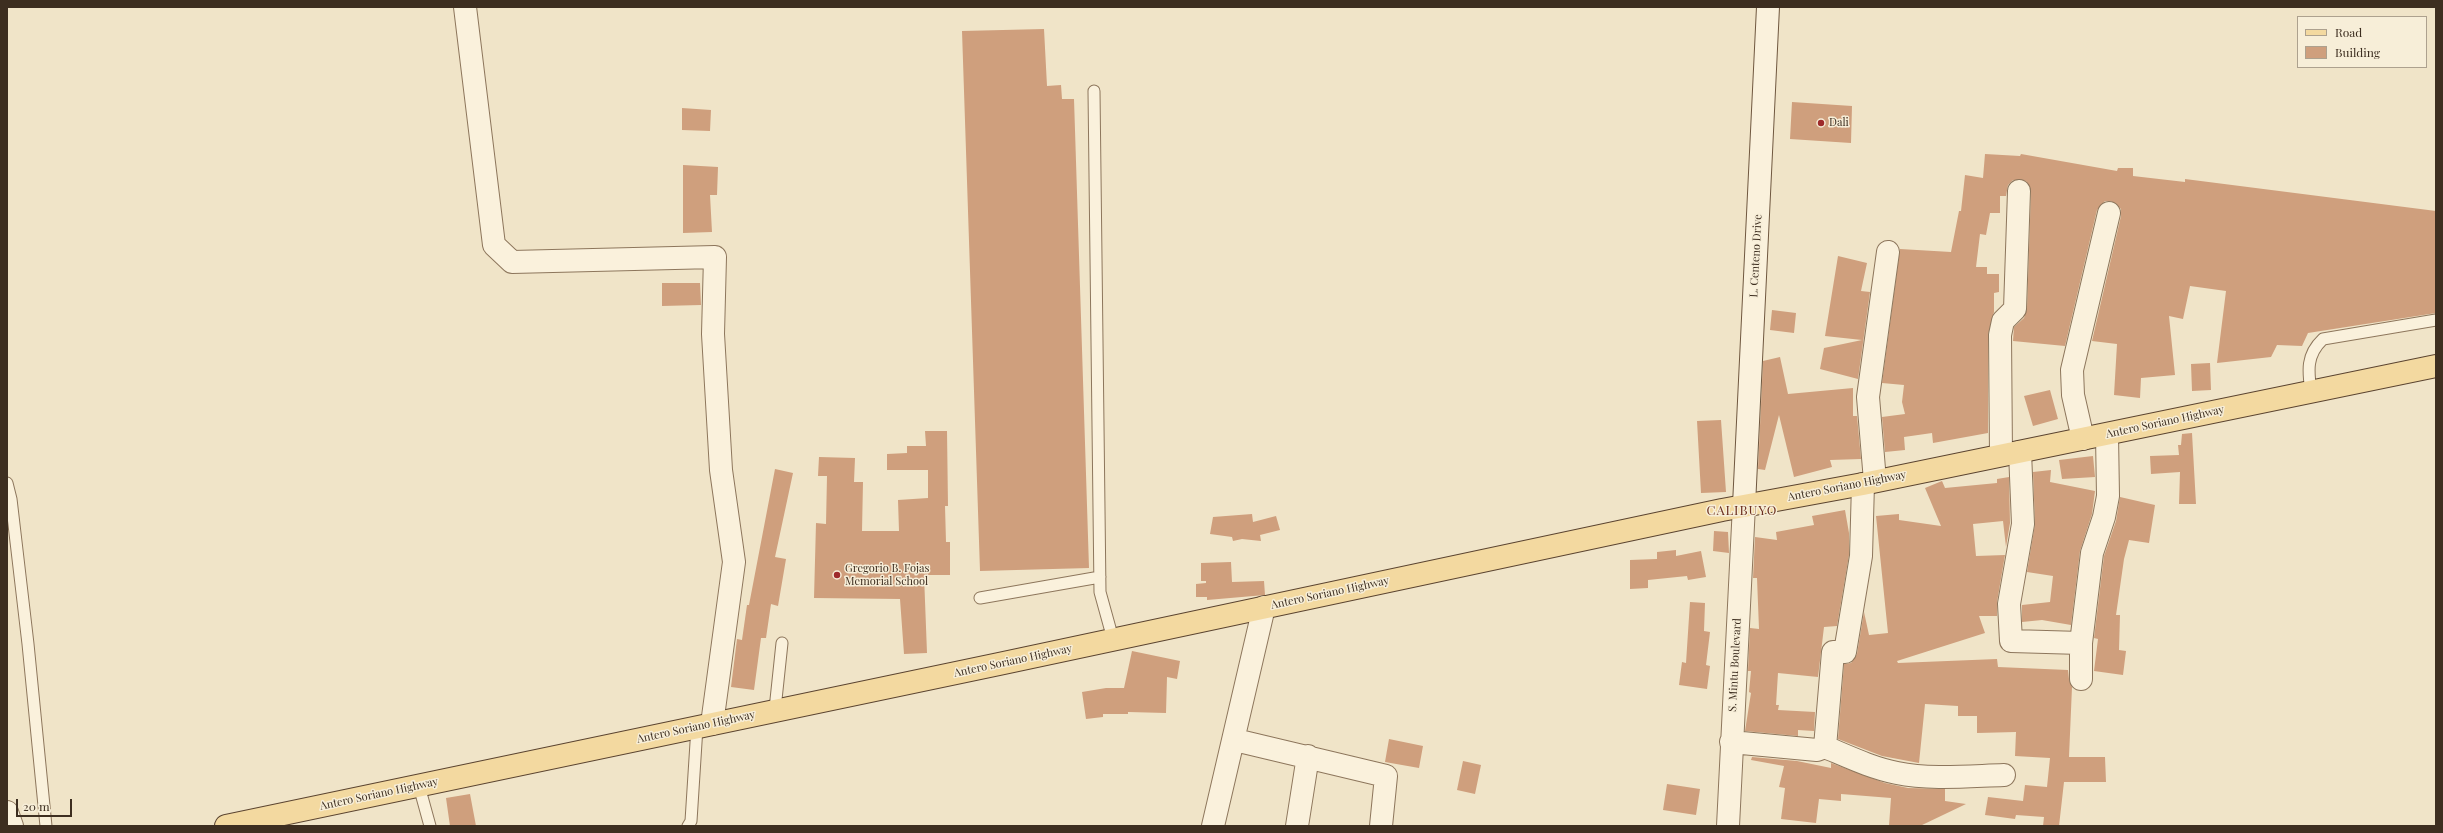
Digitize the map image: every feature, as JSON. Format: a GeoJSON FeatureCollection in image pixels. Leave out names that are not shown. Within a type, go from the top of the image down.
{"type":"FeatureCollection","features":[{"type":"Feature","properties":{"kind":"main road","name":"Antero Soriano Highway"},"geometry":{"type":"LineString","coordinates":[[233,825],[1744,505],[2107,435],[2436,366]]}},
{"type":"Feature","properties":{"kind":"street"},"geometry":{"type":"LineString","coordinates":[[465,7],[494,244],[507,258],[512,262],[714,257],[713,334],[721,463],[734,562],[705,726]]}},
{"type":"Feature","properties":{"kind":"street","name":"L. Centeno Drive"},"geometry":{"type":"LineString","coordinates":[[1744,505],[1768,7]]}},
{"type":"Feature","properties":{"kind":"street"},"geometry":{"type":"LineString","coordinates":[[2019,191],[2015,309],[2003,321],[2000,334],[2010,454],[2023,524],[2010,604],[2011,641],[2081,644]]}},
{"type":"Feature","properties":{"kind":"street"},"geometry":{"type":"LineString","coordinates":[[2083,439],[2073,396],[2072,370],[2109,213]]}},
{"type":"Feature","properties":{"kind":"street"},"geometry":{"type":"LineString","coordinates":[[1825,747],[1833,652],[1845,652],[1861,556],[1869,482],[1868,397],[1888,252]]}},
{"type":"Feature","properties":{"kind":"street"},"geometry":{"type":"LineString","coordinates":[[2081,679],[2081,644],[2092,554],[2104,517],[2108,496],[2107,435]]}},
{"type":"Feature","properties":{"kind":"street","name":"S. Mintu Boulevard"},"geometry":{"type":"LineString","coordinates":[[1728,826],[1744,505]]}},
{"type":"Feature","properties":{"kind":"street"},"geometry":{"type":"LineString","coordinates":[[1213,826],[1235,740],[1264,607]]}},
{"type":"Feature","properties":{"kind":"street"},"geometry":{"type":"LineString","coordinates":[[1235,740],[1308,756],[1386,776],[1381,826]]}},
{"type":"Feature","properties":{"kind":"street"},"geometry":{"type":"LineString","coordinates":[[1731,742],[1817,750],[1825,747],[1860,762],[1898,773],[1954,777],[2004,775]]}},
{"type":"Feature","properties":{"kind":"street"},"geometry":{"type":"LineString","coordinates":[[1297,826],[1308,756]]}},
{"type":"Feature","properties":{"kind":"street"},"geometry":{"type":"LineString","coordinates":[[7,812],[12,826]]}},
{"type":"Feature","properties":{"kind":"lane"},"geometry":{"type":"LineString","coordinates":[[1094,90],[1100,592],[1113,639]]}},
{"type":"Feature","properties":{"kind":"lane"},"geometry":{"type":"LineString","coordinates":[[2311,392],[2308,372],[2309,359],[2316,346],[2323,339],[2436,320]]}},
{"type":"Feature","properties":{"kind":"lane"},"geometry":{"type":"LineString","coordinates":[[7,483],[11,499],[28,644],[46,826]]}},
{"type":"Feature","properties":{"kind":"lane"},"geometry":{"type":"LineString","coordinates":[[980,598],[1100,577]]}},
{"type":"Feature","properties":{"kind":"lane"},"geometry":{"type":"LineString","coordinates":[[775,709],[782,642]]}},
{"type":"Feature","properties":{"kind":"lane"},"geometry":{"type":"LineString","coordinates":[[688,826],[691,821],[705,726]]}},
{"type":"Feature","properties":{"kind":"lane"},"geometry":{"type":"LineString","coordinates":[[419,786],[430,826]]}},
{"type":"Feature","properties":{"kind":"building"},"geometry":{"type":"Polygon","coordinates":[[[1044,29],[1047,86],[1061,85],[1062,99],[1074,99],[1089,568],[980,571],[962,31],[1044,29]]]}},
{"type":"Feature","properties":{"kind":"building","name":"Dali"},"geometry":{"type":"Polygon","coordinates":[[[1792,102],[1852,106],[1851,143],[1790,139],[1792,102]]]}},
{"type":"Feature","properties":{"kind":"building"},"geometry":{"type":"Polygon","coordinates":[[[682,108],[711,110],[710,131],[682,130],[682,108]]]}},
{"type":"Feature","properties":{"kind":"building"},"geometry":{"type":"Polygon","coordinates":[[[1985,154],[2020,156],[2021,154],[2117,171],[2118,168],[2133,168],[2133,176],[2185,182],[2185,179],[2436,211],[2436,313],[2308,333],[2302,346],[2277,345],[2271,357],[2217,363],[2226,291],[2190,286],[2183,319],[2169,316],[2175,375],[2141,378],[2140,398],[2114,395],[2117,344],[2092,341],[2121,216],[2121,209],[2111,201],[2105,201],[2097,210],[2065,346],[2013,341],[2014,327],[2024,318],[2027,309],[2031,191],[2026,181],[2013,180],[2008,185],[2006,196],[2000,196],[2000,213],[1990,213],[1986,235],[1980,234],[1976,267],[1987,267],[1987,274],[1999,274],[1999,292],[1994,293],[1994,312],[1988,335],[1988,433],[1933,443],[1932,433],[1904,437],[1905,450],[1885,452],[1882,417],[1905,414],[1902,402],[1904,385],[1882,383],[1900,249],[1951,252],[1959,211],[1961,211],[1965,175],[1983,178],[1985,154]]]}},
{"type":"Feature","properties":{"kind":"building"},"geometry":{"type":"Polygon","coordinates":[[[683,165],[718,167],[717,195],[710,195],[712,232],[683,233],[683,165]]]}},
{"type":"Feature","properties":{"kind":"building"},"geometry":{"type":"Polygon","coordinates":[[[1838,256],[1867,263],[1861,291],[1870,292],[1858,379],[1820,369],[1824,348],[1862,340],[1825,336],[1838,256]]]}},
{"type":"Feature","properties":{"kind":"building"},"geometry":{"type":"Polygon","coordinates":[[[662,283],[700,283],[701,305],[662,306],[662,283]]]}},
{"type":"Feature","properties":{"kind":"building"},"geometry":{"type":"Polygon","coordinates":[[[1772,310],[1796,313],[1794,333],[1770,330],[1772,310]]]}},
{"type":"Feature","properties":{"kind":"building"},"geometry":{"type":"Polygon","coordinates":[[[1780,357],[1788,394],[1853,388],[1853,416],[1857,416],[1861,459],[1830,460],[1832,467],[1794,477],[1779,415],[1765,470],[1758,469],[1763,361],[1780,357]]]}},
{"type":"Feature","properties":{"kind":"building"},"geometry":{"type":"Polygon","coordinates":[[[2210,363],[2211,390],[2192,391],[2191,364],[2210,363]]]}},
{"type":"Feature","properties":{"kind":"building"},"geometry":{"type":"Polygon","coordinates":[[[2050,390],[2058,419],[2033,426],[2024,396],[2050,390]]]}},
{"type":"Feature","properties":{"kind":"building"},"geometry":{"type":"Polygon","coordinates":[[[1721,420],[1726,492],[1701,493],[1697,421],[1721,420]]]}},
{"type":"Feature","properties":{"kind":"building"},"geometry":{"type":"Polygon","coordinates":[[[925,431],[947,431],[948,506],[945,506],[946,542],[950,542],[950,575],[924,575],[927,653],[904,654],[900,599],[814,598],[816,523],[826,524],[827,476],[818,476],[819,457],[855,458],[854,482],[863,482],[862,531],[899,531],[898,500],[928,498],[928,470],[887,470],[887,454],[907,453],[907,446],[926,446],[925,431]]]}},
{"type":"Feature","properties":{"kind":"building"},"geometry":{"type":"Polygon","coordinates":[[[2192,433],[2196,504],[2179,504],[2180,472],[2151,474],[2150,456],[2179,455],[2178,445],[2181,445],[2182,434],[2192,433]]]}},
{"type":"Feature","properties":{"kind":"building"},"geometry":{"type":"Polygon","coordinates":[[[2093,456],[2095,477],[2062,479],[2059,460],[2093,456]]]}},
{"type":"Feature","properties":{"kind":"building"},"geometry":{"type":"Polygon","coordinates":[[[775,469],[793,473],[775,557],[786,559],[778,606],[771,604],[766,638],[761,638],[754,690],[731,687],[737,639],[742,640],[747,605],[749,605],[775,469]]]}},
{"type":"Feature","properties":{"kind":"building"},"geometry":{"type":"Polygon","coordinates":[[[2051,470],[2050,482],[2095,491],[2092,514],[2080,551],[2071,625],[2042,620],[2022,622],[2022,605],[2050,602],[2053,576],[2027,572],[2035,524],[2033,472],[2051,470]]]}},
{"type":"Feature","properties":{"kind":"building"},"geometry":{"type":"Polygon","coordinates":[[[2009,477],[2010,523],[2006,547],[2003,521],[1973,524],[1976,556],[2005,555],[1997,602],[1997,616],[1979,616],[1985,633],[1897,661],[1898,663],[1997,659],[1998,667],[2068,670],[2072,687],[2069,757],[2105,757],[2106,782],[2064,782],[2059,826],[2043,826],[2044,817],[2016,815],[2015,819],[1985,815],[1988,797],[2023,801],[2025,785],[2047,787],[2050,758],[2015,756],[2016,732],[1977,733],[1977,716],[1958,716],[1958,706],[1925,704],[1919,763],[1882,756],[1838,739],[1844,664],[1851,663],[1857,654],[1864,612],[1869,635],[1888,633],[1876,516],[1899,514],[1899,520],[1941,526],[1925,488],[1942,481],[1945,488],[1997,483],[1997,479],[2009,477]]]}},
{"type":"Feature","properties":{"kind":"building"},"geometry":{"type":"Polygon","coordinates":[[[2120,497],[2155,505],[2149,543],[2129,540],[2124,559],[2116,615],[2120,615],[2119,650],[2126,651],[2123,675],[2094,671],[2098,639],[2094,638],[2104,556],[2116,521],[2120,497]]]}},
{"type":"Feature","properties":{"kind":"building"},"geometry":{"type":"Polygon","coordinates":[[[1845,510],[1849,533],[1849,555],[1837,626],[1824,627],[1818,677],[1778,673],[1776,705],[1779,705],[1778,710],[1815,712],[1814,731],[1798,730],[1798,736],[1745,731],[1751,693],[1749,692],[1751,671],[1748,671],[1750,628],[1759,629],[1757,578],[1753,578],[1755,537],[1777,540],[1776,532],[1814,525],[1812,516],[1845,510]]]}},
{"type":"Feature","properties":{"kind":"building"},"geometry":{"type":"Polygon","coordinates":[[[1252,514],[1253,522],[1276,516],[1280,530],[1260,535],[1261,541],[1242,539],[1233,541],[1232,537],[1210,534],[1213,517],[1252,514]]]}},
{"type":"Feature","properties":{"kind":"building"},"geometry":{"type":"Polygon","coordinates":[[[1714,531],[1728,532],[1729,553],[1713,551],[1714,531]]]}},
{"type":"Feature","properties":{"kind":"building"},"geometry":{"type":"Polygon","coordinates":[[[1676,550],[1676,556],[1701,551],[1706,577],[1688,580],[1687,576],[1648,580],[1648,588],[1630,589],[1630,560],[1657,559],[1657,552],[1676,550]]]}},
{"type":"Feature","properties":{"kind":"building"},"geometry":{"type":"Polygon","coordinates":[[[1231,562],[1232,582],[1264,581],[1265,595],[1207,600],[1207,597],[1196,597],[1196,584],[1206,583],[1206,581],[1201,581],[1201,563],[1231,562]]]}},
{"type":"Feature","properties":{"kind":"building"},"geometry":{"type":"Polygon","coordinates":[[[1690,602],[1705,603],[1704,631],[1710,632],[1706,665],[1710,666],[1707,689],[1679,685],[1682,662],[1686,663],[1690,602]]]}},
{"type":"Feature","properties":{"kind":"building"},"geometry":{"type":"Polygon","coordinates":[[[1132,651],[1180,661],[1177,679],[1167,677],[1166,713],[1128,712],[1128,714],[1103,714],[1103,717],[1086,719],[1082,692],[1106,688],[1124,688],[1132,651]]]}},
{"type":"Feature","properties":{"kind":"building"},"geometry":{"type":"Polygon","coordinates":[[[1389,739],[1423,746],[1419,768],[1385,762],[1389,739]]]}},
{"type":"Feature","properties":{"kind":"building"},"geometry":{"type":"Polygon","coordinates":[[[1752,757],[1797,761],[1831,768],[1831,763],[1885,783],[1908,788],[1945,789],[1945,801],[1966,804],[1920,826],[1889,826],[1891,798],[1841,794],[1841,801],[1819,799],[1816,823],[1781,819],[1785,788],[1779,787],[1784,766],[1751,760],[1752,757]]]}},
{"type":"Feature","properties":{"kind":"building"},"geometry":{"type":"Polygon","coordinates":[[[1463,761],[1481,765],[1475,794],[1457,790],[1463,761]]]}},
{"type":"Feature","properties":{"kind":"building"},"geometry":{"type":"Polygon","coordinates":[[[1667,784],[1700,789],[1696,815],[1663,810],[1667,784]]]}},
{"type":"Feature","properties":{"kind":"building"},"geometry":{"type":"Polygon","coordinates":[[[470,794],[476,826],[450,826],[446,798],[470,794]]]}},
{"type":"Feature","properties":{"kind":"place","name":"Dali"},"geometry":{"type":"Point","coordinates":[1821,123]}},
{"type":"Feature","properties":{"kind":"place","name":"Gregorio B. Fojas Memorial School"},"geometry":{"type":"Point","coordinates":[837,575]}},
{"type":"Feature","properties":{"kind":"district","name":"CALIBUYO"},"geometry":{"type":"Point","coordinates":[1742,511]}}]}
